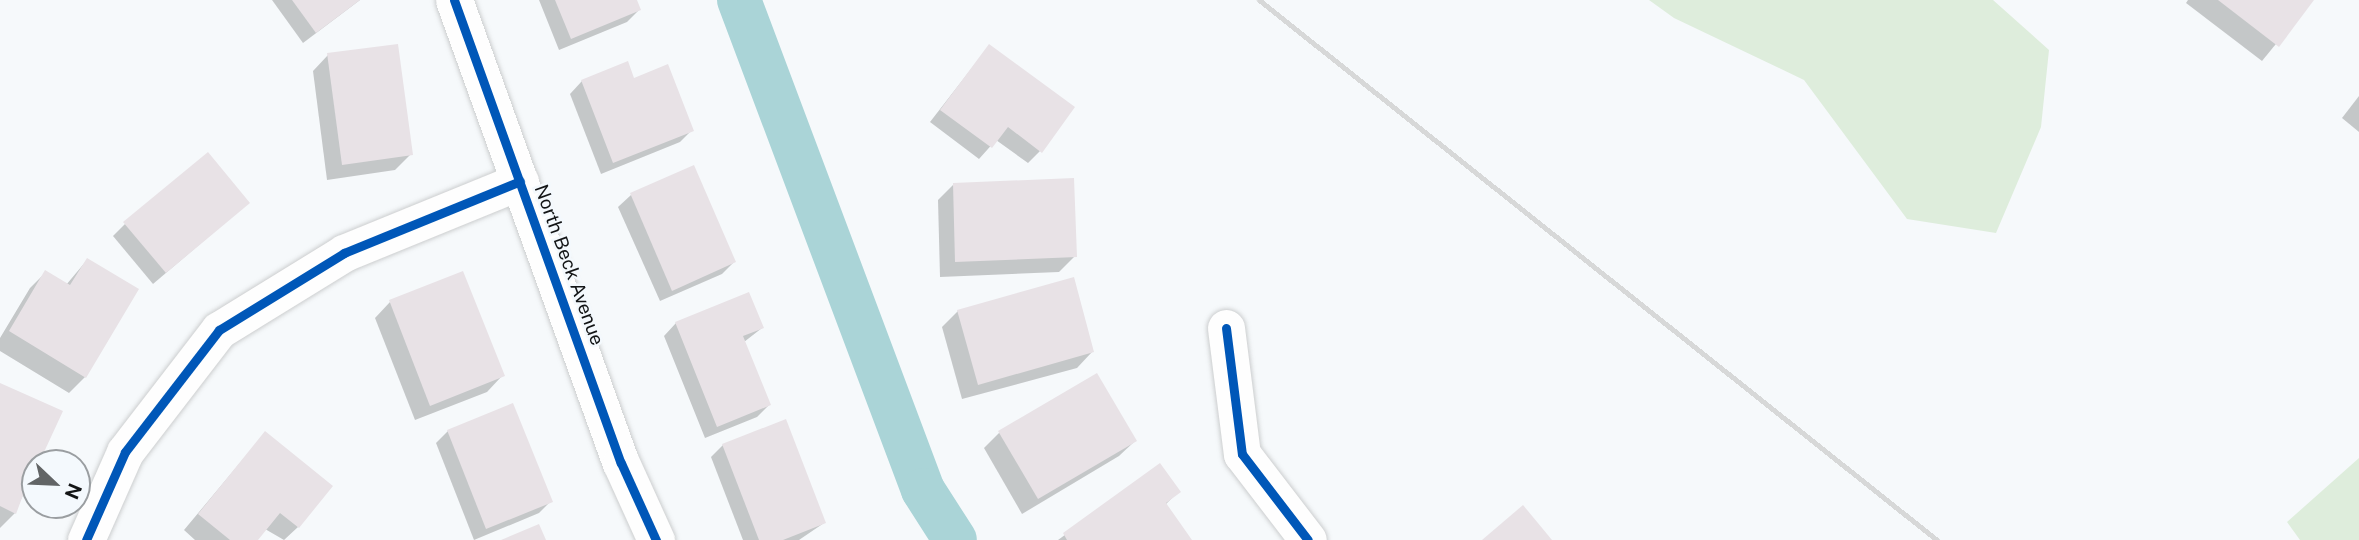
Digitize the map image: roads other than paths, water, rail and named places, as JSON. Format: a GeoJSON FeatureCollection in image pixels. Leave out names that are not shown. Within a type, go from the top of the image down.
{"type":"FeatureCollection","features":[{"type":"Feature","properties":{"kind":"street","name":"North Beck Avenue"},"geometry":{"type":"LineString","coordinates":[[454,0],[621,463],[656,540]]}},
{"type":"Feature","properties":{"kind":"street"},"geometry":{"type":"LineString","coordinates":[[86,540],[125,452],[219,330],[344,253],[520,181]]}},
{"type":"Feature","properties":{"kind":"street"},"geometry":{"type":"LineString","coordinates":[[1226,328],[1242,454],[1308,540]]}},
{"type":"Feature","properties":{"kind":"waterway"},"geometry":{"type":"LineString","coordinates":[[739,0],[923,490],[955,540]]}},
{"type":"Feature","properties":{"kind":"railway"},"geometry":{"type":"LineString","coordinates":[[1259,0],[1937,540]]}}]}
